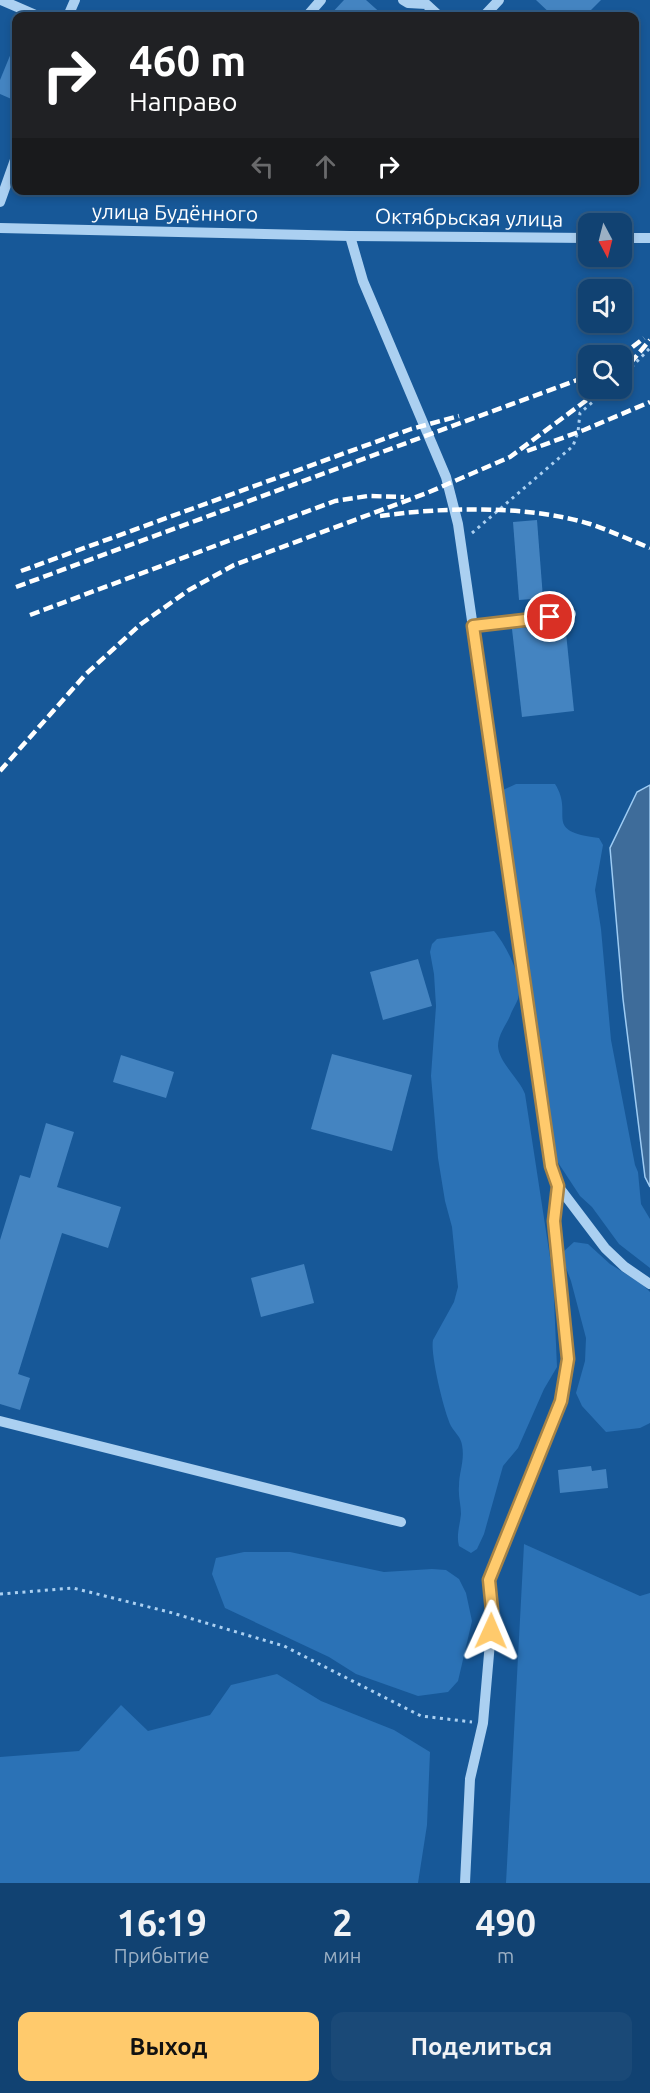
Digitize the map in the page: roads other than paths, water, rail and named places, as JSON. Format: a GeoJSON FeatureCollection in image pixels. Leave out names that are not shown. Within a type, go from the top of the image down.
{"type":"FeatureCollection","features":[{"type":"Feature","properties":{"kind":"street"},"geometry":{"type":"LineString","coordinates":[[1,0],[29,12]]}},
{"type":"Feature","properties":{"kind":"street"},"geometry":{"type":"LineString","coordinates":[[310,12],[321,0]]}},
{"type":"Feature","properties":{"kind":"street"},"geometry":{"type":"LineString","coordinates":[[403,0],[408,3],[426,4],[435,12]]}},
{"type":"Feature","properties":{"kind":"street"},"geometry":{"type":"LineString","coordinates":[[488,12],[500,0]]}},
{"type":"Feature","properties":{"kind":"street"},"geometry":{"type":"LineString","coordinates":[[0,202],[12,168]]}},
{"type":"Feature","properties":{"kind":"street","name":"улица Будённого"},"geometry":{"type":"LineString","coordinates":[[0,228],[350,236]]}},
{"type":"Feature","properties":{"kind":"street"},"geometry":{"type":"LineString","coordinates":[[350,236],[363,281],[446,477],[461,543],[551,1166],[558,1186],[605,1248],[625,1267],[650,1284]]}},
{"type":"Feature","properties":{"kind":"street","name":"Октябрьская улица"},"geometry":{"type":"LineString","coordinates":[[350,236],[578,238]]}},
{"type":"Feature","properties":{"kind":"street"},"geometry":{"type":"LineString","coordinates":[[632,238],[650,238]]}},
{"type":"Feature","properties":{"kind":"street"},"geometry":{"type":"LineString","coordinates":[[473,626],[571,614]]}},
{"type":"Feature","properties":{"kind":"street"},"geometry":{"type":"LineString","coordinates":[[465,1883],[470,1779],[483,1723],[492,1610],[489,1580],[561,1401],[568,1359],[554,1221],[558,1186]]}},
{"type":"Feature","properties":{"kind":"street"},"geometry":{"type":"LineString","coordinates":[[0,1421],[401,1522]]}},
{"type":"Feature","properties":{"kind":"railway"},"geometry":{"type":"LineString","coordinates":[[632,347],[644,338]]}},
{"type":"Feature","properties":{"kind":"railway"},"geometry":{"type":"LineString","coordinates":[[632,361],[650,340]]}},
{"type":"Feature","properties":{"kind":"railway"},"geometry":{"type":"LineString","coordinates":[[16,587],[578,380]]}},
{"type":"Feature","properties":{"kind":"railway"},"geometry":{"type":"LineString","coordinates":[[0,771],[86,674],[141,624],[189,590],[234,565],[427,493],[510,457],[588,399]]}},
{"type":"Feature","properties":{"kind":"railway"},"geometry":{"type":"LineString","coordinates":[[527,451],[650,402]]}},
{"type":"Feature","properties":{"kind":"railway"},"geometry":{"type":"LineString","coordinates":[[21,571],[411,429],[459,416]]}},
{"type":"Feature","properties":{"kind":"railway"},"geometry":{"type":"LineString","coordinates":[[30,615],[335,501],[368,496],[404,497]]}},
{"type":"Feature","properties":{"kind":"railway"},"geometry":{"type":"LineString","coordinates":[[380,516],[458,510],[540,513],[590,524],[650,548]]}}]}
